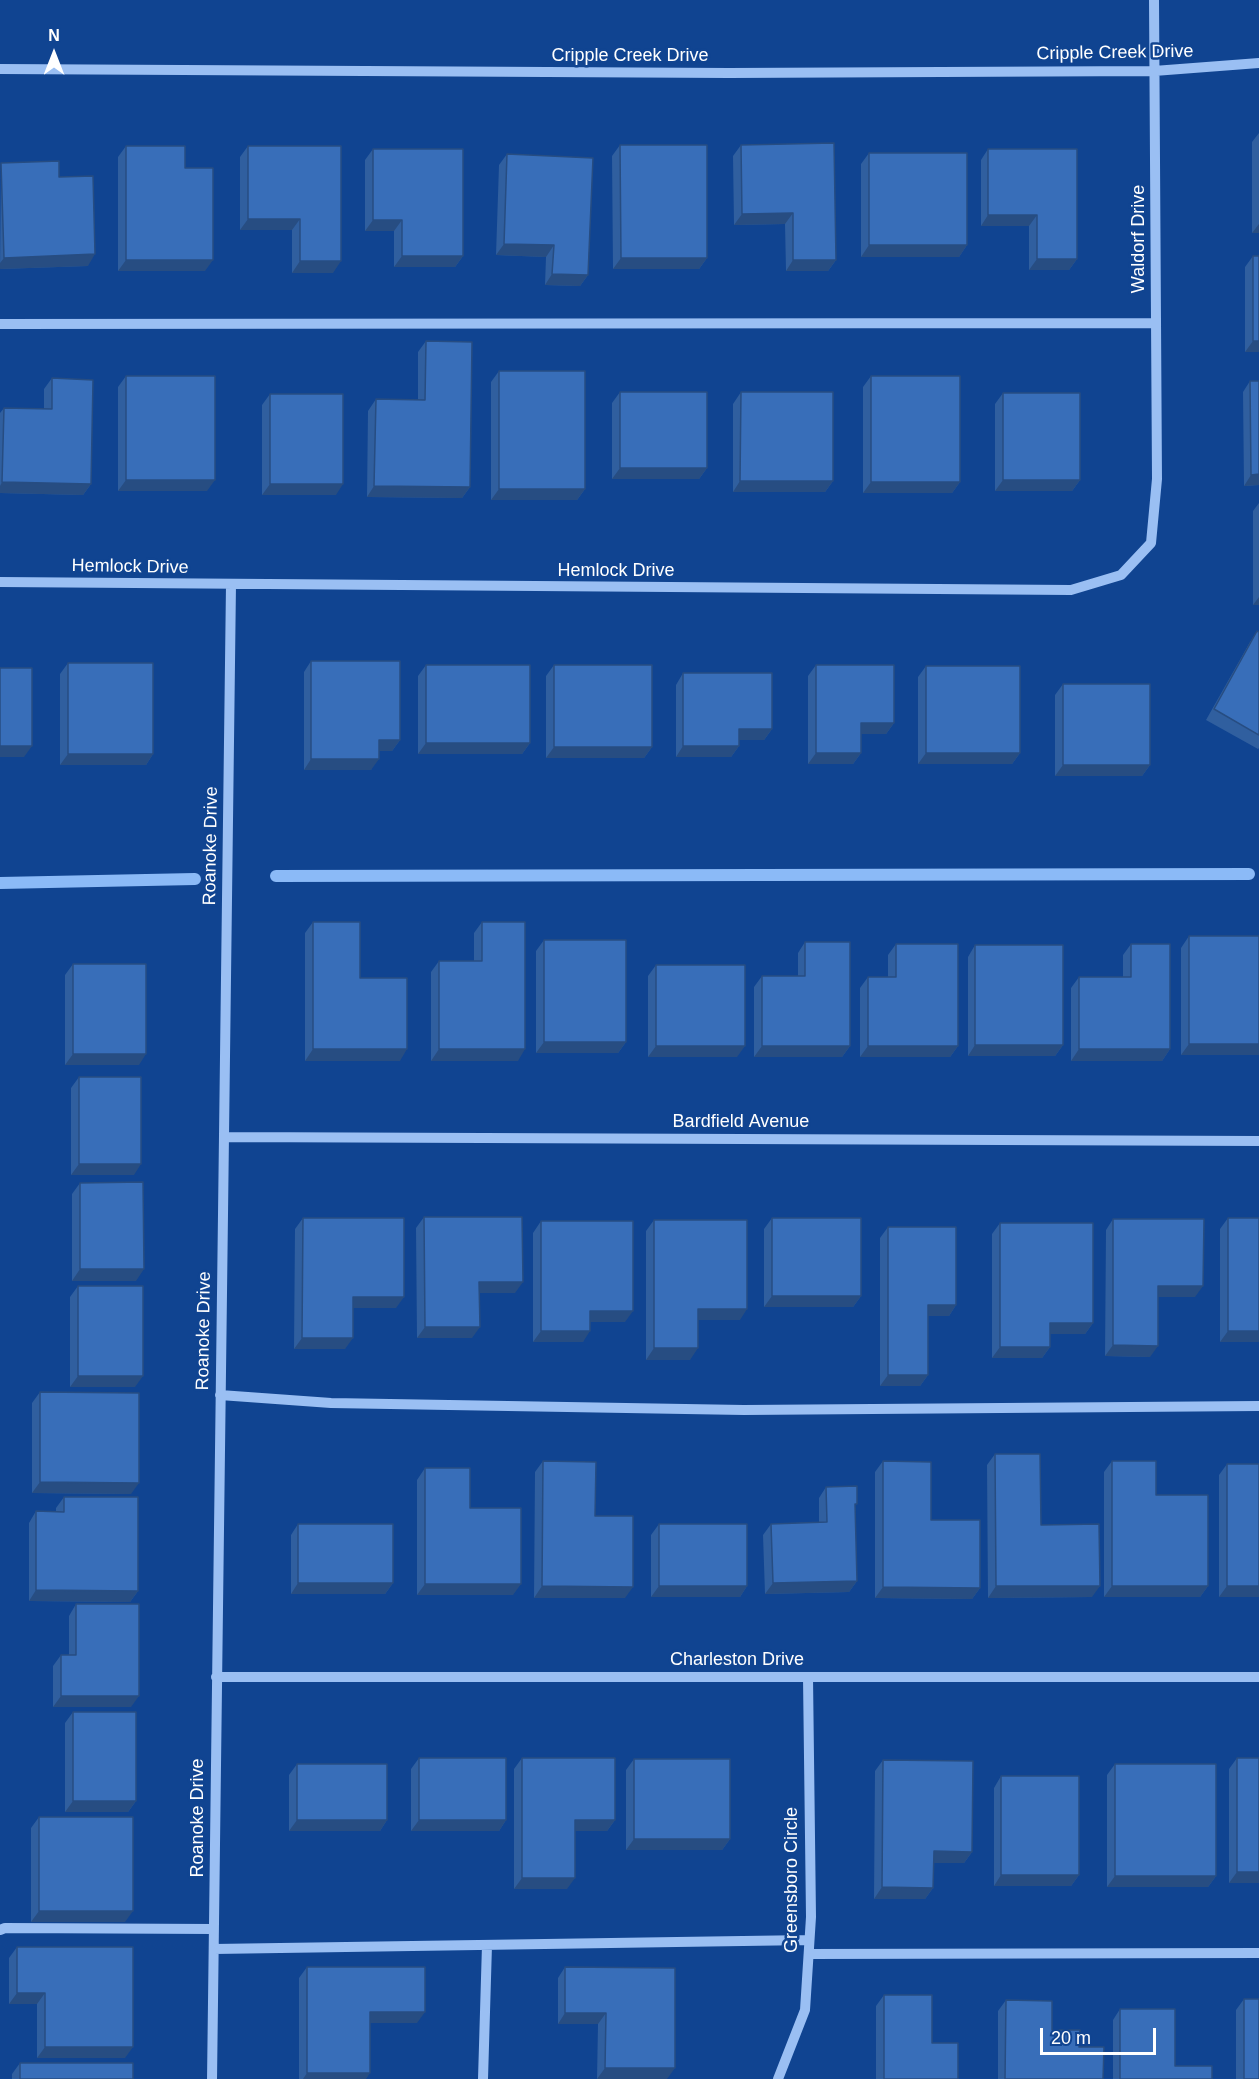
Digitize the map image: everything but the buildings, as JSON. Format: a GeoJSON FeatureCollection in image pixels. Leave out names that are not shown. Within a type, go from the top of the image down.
{"type":"FeatureCollection","features":[{"type":"Feature","properties":{"kind":"street","name":"Waldorf Drive"},"geometry":{"type":"LineString","coordinates":[[1154,0],[1157,479]]}},
{"type":"Feature","properties":{"kind":"street","name":"Cripple Creek Drive"},"geometry":{"type":"LineString","coordinates":[[0,69],[717,73],[1154,71],[1259,63]]}},
{"type":"Feature","properties":{"kind":"street"},"geometry":{"type":"LineString","coordinates":[[0,324],[1156,323]]}},
{"type":"Feature","properties":{"kind":"street","name":"Hemlock Drive"},"geometry":{"type":"LineString","coordinates":[[0,582],[1071,590],[1121,575],[1150,543],[1157,479]]}},
{"type":"Feature","properties":{"kind":"street","name":"Roanoke Drive"},"geometry":{"type":"LineString","coordinates":[[212,2079],[231,584]]}},
{"type":"Feature","properties":{"kind":"street","name":"Bardfield Avenue"},"geometry":{"type":"LineString","coordinates":[[224,1137],[1259,1141]]}},
{"type":"Feature","properties":{"kind":"street"},"geometry":{"type":"LineString","coordinates":[[220,1395],[331,1402],[744,1410],[1259,1406]]}},
{"type":"Feature","properties":{"kind":"street","name":"Charleston Drive"},"geometry":{"type":"LineString","coordinates":[[216,1677],[1259,1677]]}},
{"type":"Feature","properties":{"kind":"street","name":"Greensboro Circle"},"geometry":{"type":"LineString","coordinates":[[778,2079],[805,2010],[811,1917],[808,1677]]}},
{"type":"Feature","properties":{"kind":"street"},"geometry":{"type":"LineString","coordinates":[[0,1930],[5,1928],[214,1929]]}},
{"type":"Feature","properties":{"kind":"street"},"geometry":{"type":"LineString","coordinates":[[214,1949],[809,1940]]}},
{"type":"Feature","properties":{"kind":"street"},"geometry":{"type":"LineString","coordinates":[[483,2079],[487,1945]]}},
{"type":"Feature","properties":{"kind":"street"},"geometry":{"type":"LineString","coordinates":[[809,1954],[1259,1953]]}},
{"type":"Feature","properties":{"kind":"waterway"},"geometry":{"type":"LineString","coordinates":[[276,876],[1249,874]]}},
{"type":"Feature","properties":{"kind":"waterway"},"geometry":{"type":"LineString","coordinates":[[0,883],[195,879]]}}]}
